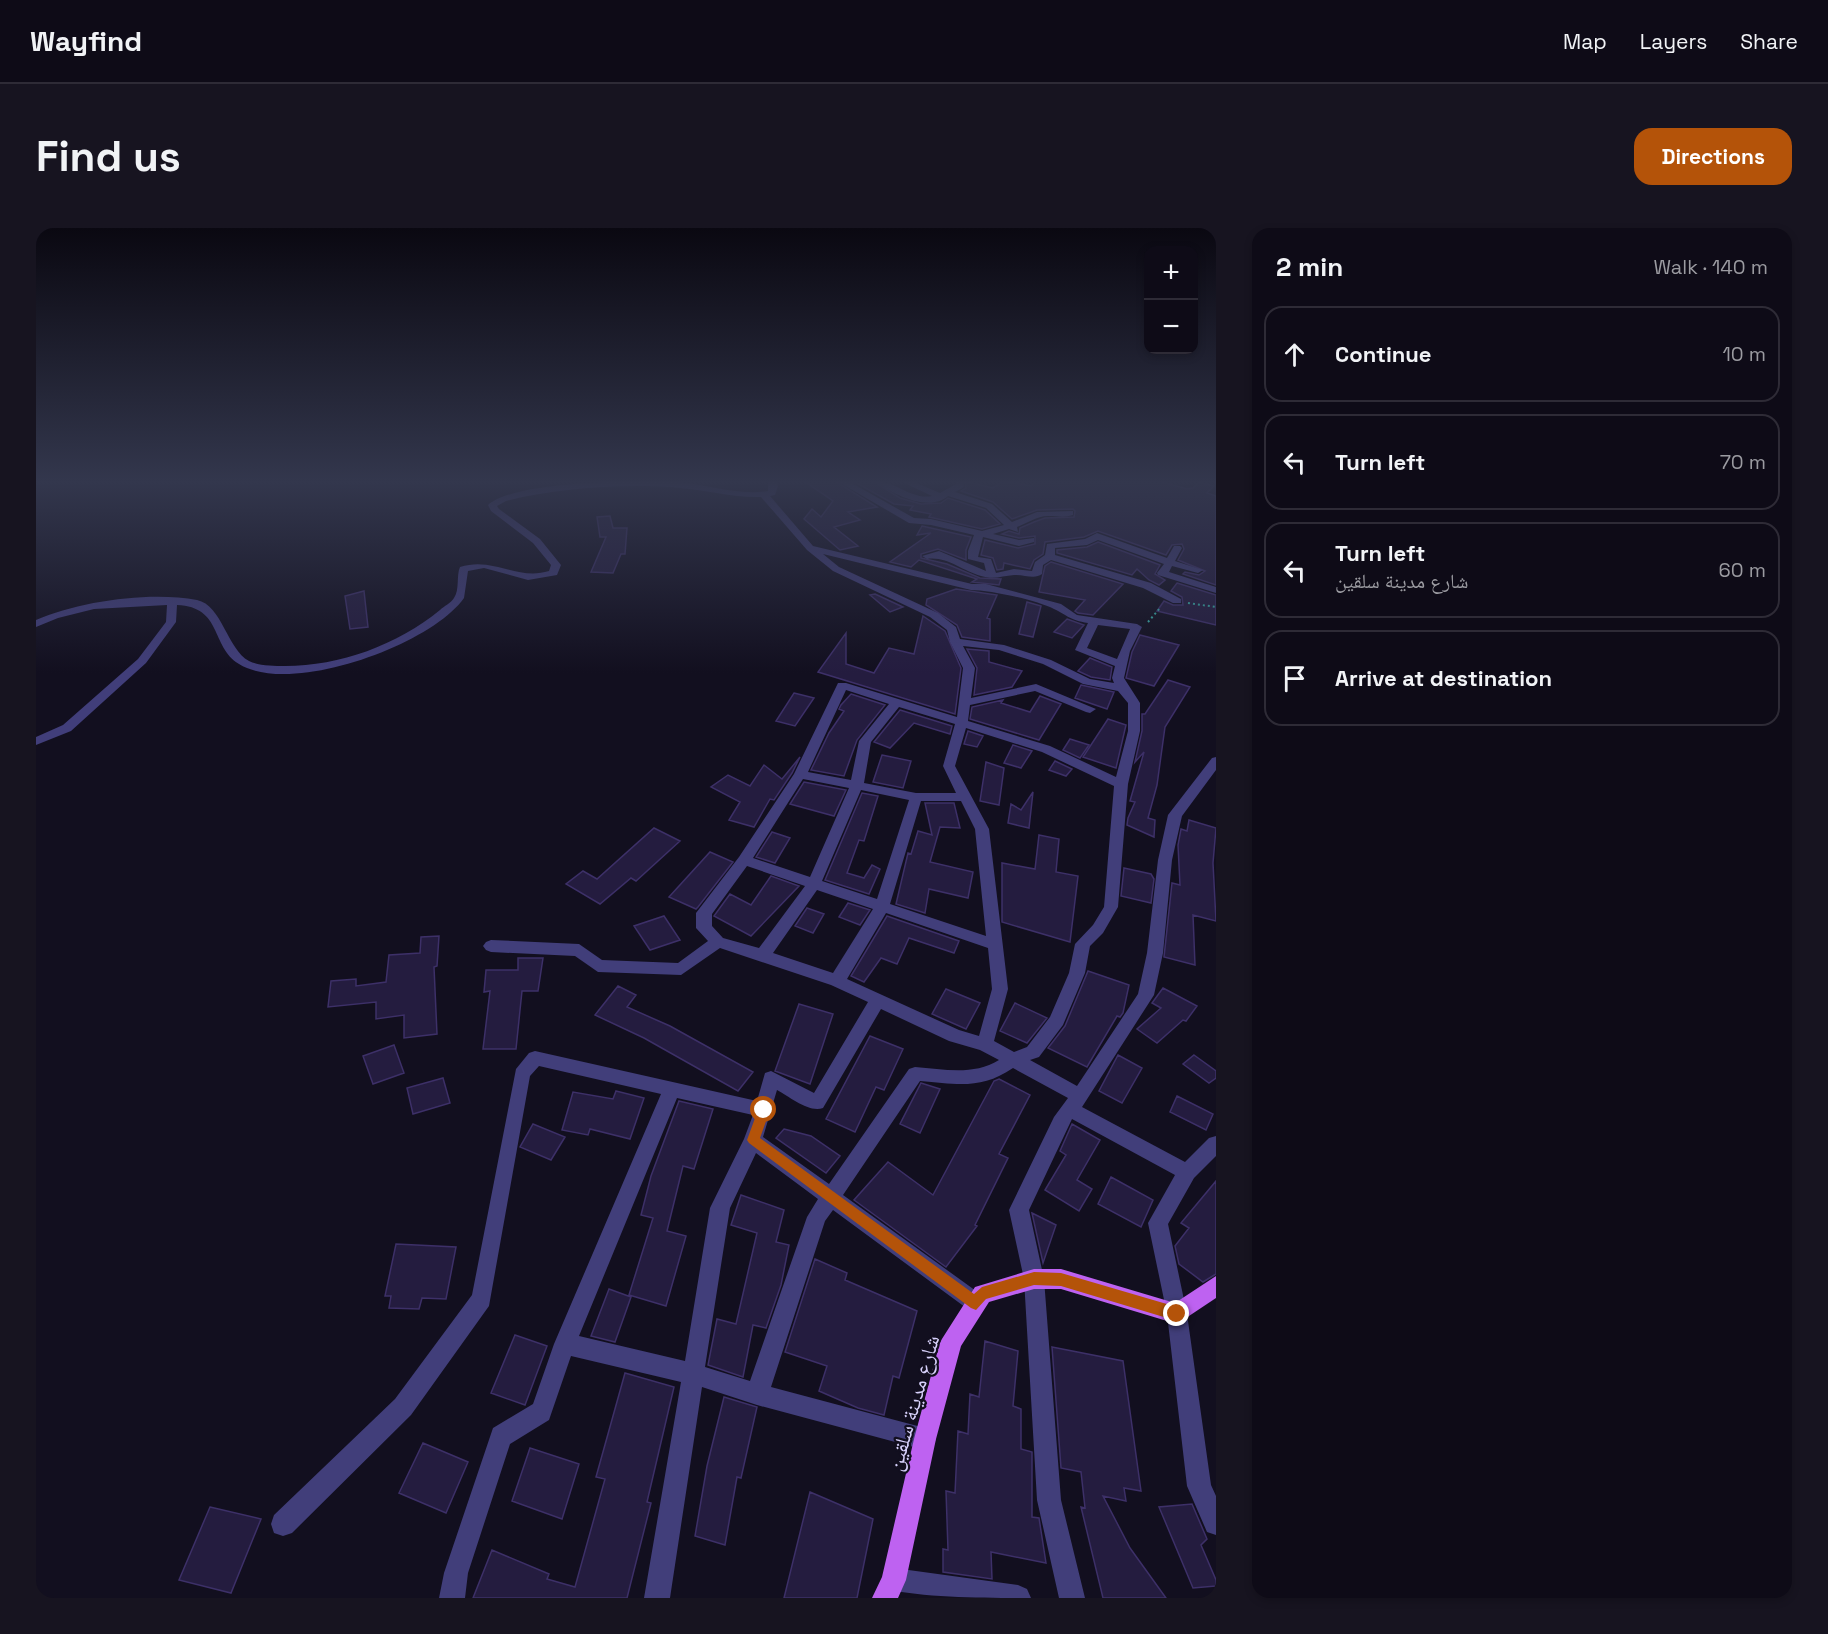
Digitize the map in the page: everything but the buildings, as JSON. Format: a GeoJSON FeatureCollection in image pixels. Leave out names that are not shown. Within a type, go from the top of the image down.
{"type":"FeatureCollection","features":[{"type":"Feature","properties":{"kind":"main road","name":"شارع مدينة سلقين"},"geometry":{"type":"LineString","coordinates":[[890,1589],[925,1439],[951,1342],[982,1294],[1034,1279],[1061,1279],[1177,1314]]}},
{"type":"Feature","properties":{"kind":"main road"},"geometry":{"type":"LineString","coordinates":[[1177,1314],[1216,1286]]}},
{"type":"Feature","properties":{"kind":"street"},"geometry":{"type":"LineString","coordinates":[[36,624],[54,614],[110,603],[197,603],[213,617],[233,656],[251,666],[286,670],[327,664],[376,651],[401,641],[440,617],[459,598],[463,569],[469,566],[497,568],[528,579],[553,573],[556,565],[550,554],[541,545]]}},
{"type":"Feature","properties":{"kind":"street"},"geometry":{"type":"LineString","coordinates":[[807,545],[836,569],[934,615],[952,629],[955,642],[969,668],[962,722],[949,766],[982,829],[1000,989],[985,1044]]}},
{"type":"Feature","properties":{"kind":"street"},"geometry":{"type":"LineString","coordinates":[[975,545],[973,559],[988,561],[992,575]]}},
{"type":"Feature","properties":{"kind":"street"},"geometry":{"type":"LineString","coordinates":[[1040,545],[1067,564],[1145,582],[1172,601]]}},
{"type":"Feature","properties":{"kind":"street"},"geometry":{"type":"LineString","coordinates":[[927,556],[939,554],[983,574],[1000,576],[1014,572],[1037,574],[1038,564],[1050,551],[1076,545]]}},
{"type":"Feature","properties":{"kind":"street"},"geometry":{"type":"LineString","coordinates":[[1122,545],[1198,570]]}},
{"type":"Feature","properties":{"kind":"street"},"geometry":{"type":"LineString","coordinates":[[757,1394],[813,1228],[830,1195],[915,1074],[974,1078],[992,1073],[1013,1059],[1033,1052],[1057,1020],[1077,973],[1083,944],[1098,929],[1111,907],[1121,784],[1134,730],[1134,703],[1122,688],[1118,678],[1124,651],[1137,627],[1074,618],[1057,606],[986,587],[971,587],[954,581],[810,548]]}},
{"type":"Feature","properties":{"kind":"street"},"geometry":{"type":"LineString","coordinates":[[1145,582],[1162,573],[1177,548]]}},
{"type":"Feature","properties":{"kind":"street"},"geometry":{"type":"LineString","coordinates":[[1162,573],[1216,590]]}},
{"type":"Feature","properties":{"kind":"street"},"geometry":{"type":"LineString","coordinates":[[36,741],[67,728],[142,662],[171,622],[172,602]]}},
{"type":"Feature","properties":{"kind":"street"},"geometry":{"type":"LineString","coordinates":[[1094,621],[1081,650],[1121,664]]}},
{"type":"Feature","properties":{"kind":"street"},"geometry":{"type":"LineString","coordinates":[[955,642],[1000,647],[1047,662],[1087,682],[1122,688]]}},
{"type":"Feature","properties":{"kind":"street"},"geometry":{"type":"LineString","coordinates":[[1121,784],[1046,749],[842,685],[800,774],[744,860],[704,913],[704,928],[718,942],[837,981],[955,1036],[985,1044],[1013,1059],[1075,1103],[1187,1172]]}},
{"type":"Feature","properties":{"kind":"street"},"geometry":{"type":"LineString","coordinates":[[965,703],[1036,687],[1090,709]]}},
{"type":"Feature","properties":{"kind":"street"},"geometry":{"type":"LineString","coordinates":[[763,955],[814,884],[857,785],[865,741],[897,702]]}},
{"type":"Feature","properties":{"kind":"street"},"geometry":{"type":"LineString","coordinates":[[1072,1598],[1049,1500],[1034,1279],[1019,1210],[1060,1122],[1146,995],[1155,953],[1165,860],[1175,815],[1216,761]]}},
{"type":"Feature","properties":{"kind":"street"},"geometry":{"type":"LineString","coordinates":[[800,774],[916,797],[965,797]]}},
{"type":"Feature","properties":{"kind":"street"},"geometry":{"type":"LineString","coordinates":[[837,981],[882,907],[916,797]]}},
{"type":"Feature","properties":{"kind":"street"},"geometry":{"type":"LineString","coordinates":[[744,860],[996,945]]}},
{"type":"Feature","properties":{"kind":"street"},"geometry":{"type":"LineString","coordinates":[[491,946],[579,950],[598,966],[681,969],[718,942]]}},
{"type":"Feature","properties":{"kind":"street"},"geometry":{"type":"LineString","coordinates":[[657,1598],[691,1373],[720,1208],[753,1140],[764,1110],[771,1078],[817,1103],[877,1001]]}},
{"type":"Feature","properties":{"kind":"street"},"geometry":{"type":"LineString","coordinates":[[283,1524],[404,1407],[482,1299],[522,1074],[534,1058],[764,1110]]}},
{"type":"Feature","properties":{"kind":"street"},"geometry":{"type":"LineString","coordinates":[[452,1598],[456,1573],[501,1436],[541,1412],[565,1344],[672,1089]]}},
{"type":"Feature","properties":{"kind":"street"},"geometry":{"type":"LineString","coordinates":[[753,1140],[976,1303]]}},
{"type":"Feature","properties":{"kind":"street"},"geometry":{"type":"LineString","coordinates":[[1216,1144],[1187,1172],[1158,1223],[1216,1522]]}},
{"type":"Feature","properties":{"kind":"street"},"geometry":{"type":"LineString","coordinates":[[565,1344],[691,1373],[757,1394],[925,1439]]}},
{"type":"Feature","properties":{"kind":"street"},"geometry":{"type":"LineString","coordinates":[[890,1589],[1018,1598]]}},
{"type":"Feature","properties":{"kind":"path"},"geometry":{"type":"LineString","coordinates":[[1137,627],[1147,624],[1172,601]]}},
{"type":"Feature","properties":{"kind":"route"},"geometry":{"type":"LineString","coordinates":[[764,1110],[753,1140],[976,1303],[982,1294],[1034,1279],[1061,1279],[1177,1314]]}}]}
